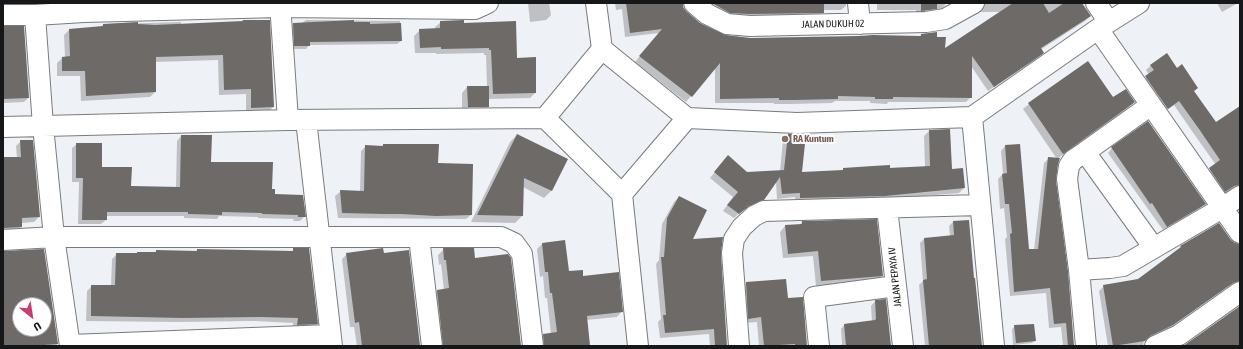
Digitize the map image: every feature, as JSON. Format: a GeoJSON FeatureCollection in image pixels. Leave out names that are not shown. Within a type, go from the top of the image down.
{"type":"FeatureCollection","features":[{"type":"Feature","properties":{"kind":"street"},"geometry":{"type":"LineString","coordinates":[[3,15],[35,15],[84,7],[280,5],[475,9],[488,3]]}},
{"type":"Feature","properties":{"kind":"street"},"geometry":{"type":"LineString","coordinates":[[596,3],[602,48],[687,118],[797,123],[972,117],[1139,3]]}},
{"type":"Feature","properties":{"kind":"street","name":"JALAN DUKUH 02"},"geometry":{"type":"LineString","coordinates":[[694,3],[707,14],[727,24],[750,26],[926,22],[945,19],[974,3]]}},
{"type":"Feature","properties":{"kind":"street"},"geometry":{"type":"LineString","coordinates":[[858,3],[860,24]]}},
{"type":"Feature","properties":{"kind":"street"},"geometry":{"type":"LineString","coordinates":[[1096,3],[1104,26],[1151,105],[1240,234]]}},
{"type":"Feature","properties":{"kind":"street"},"geometry":{"type":"LineString","coordinates":[[35,15],[43,126],[54,237],[70,345],[331,340],[319,237],[297,120],[280,5]]}},
{"type":"Feature","properties":{"kind":"street"},"geometry":{"type":"LineString","coordinates":[[545,118],[602,48]]}},
{"type":"Feature","properties":{"kind":"street"},"geometry":{"type":"LineString","coordinates":[[1086,346],[1079,270],[1067,179],[1069,166],[1073,160],[1151,105]]}},
{"type":"Feature","properties":{"kind":"street"},"geometry":{"type":"LineString","coordinates":[[972,117],[994,346]]}},
{"type":"Feature","properties":{"kind":"street"},"geometry":{"type":"LineString","coordinates":[[3,127],[297,120],[545,118],[622,194],[638,346]]}},
{"type":"Feature","properties":{"kind":"street"},"geometry":{"type":"LineString","coordinates":[[622,194],[687,118]]}},
{"type":"Feature","properties":{"kind":"street"},"geometry":{"type":"LineString","coordinates":[[1085,152],[1154,248]]}},
{"type":"Feature","properties":{"kind":"street"},"geometry":{"type":"LineString","coordinates":[[1079,270],[1123,266],[1240,196]]}},
{"type":"Feature","properties":{"kind":"street"},"geometry":{"type":"LineString","coordinates":[[739,346],[732,253],[734,239],[742,227],[754,216],[764,211],[980,205]]}},
{"type":"Feature","properties":{"kind":"street","name":"JALAN PEPAYA IV"},"geometry":{"type":"LineString","coordinates":[[887,208],[903,346]]}},
{"type":"Feature","properties":{"kind":"street"},"geometry":{"type":"LineString","coordinates":[[3,240],[54,237],[501,237],[514,243],[522,254],[534,346]]}},
{"type":"Feature","properties":{"kind":"street"},"geometry":{"type":"LineString","coordinates":[[419,237],[432,346]]}},
{"type":"Feature","properties":{"kind":"street"},"geometry":{"type":"LineString","coordinates":[[819,346],[814,297],[816,295],[896,286]]}},
{"type":"Feature","properties":{"kind":"street"},"geometry":{"type":"LineString","coordinates":[[1155,346],[1179,334],[1240,292]]}},
{"type":"Feature","properties":{"kind":"building"},"geometry":{"type":"Polygon","coordinates":[[[626,3],[683,3],[683,7],[686,11],[700,23],[726,35],[750,38],[873,35],[921,36],[921,34],[937,32],[937,37],[946,37],[945,48],[1013,3],[1043,3],[1049,13],[1064,3],[1082,3],[1091,16],[1041,48],[1044,53],[994,87],[972,56],[972,98],[893,97],[893,99],[875,99],[875,97],[838,96],[838,99],[720,99],[720,63],[692,97],[639,56],[662,29],[630,33],[626,3]]]}},
{"type":"Feature","properties":{"kind":"building"},"geometry":{"type":"Polygon","coordinates":[[[712,3],[824,3],[824,13],[730,13],[712,3]]]}},
{"type":"Feature","properties":{"kind":"building"},"geometry":{"type":"Polygon","coordinates":[[[921,3],[937,3],[937,9],[921,11],[921,3]]]}},
{"type":"Feature","properties":{"kind":"building"},"geometry":{"type":"Polygon","coordinates":[[[270,20],[274,107],[251,108],[251,89],[224,90],[223,55],[156,57],[156,92],[86,96],[85,71],[62,71],[62,57],[70,56],[69,29],[103,26],[103,24],[138,22],[138,24],[155,25],[270,20]]]}},
{"type":"Feature","properties":{"kind":"building"},"geometry":{"type":"Polygon","coordinates":[[[354,20],[354,22],[370,22],[370,24],[401,23],[402,41],[310,42],[310,46],[294,46],[293,23],[354,20]]]}},
{"type":"Feature","properties":{"kind":"building"},"geometry":{"type":"Polygon","coordinates":[[[464,20],[464,23],[516,21],[517,58],[536,57],[536,93],[493,94],[491,50],[489,50],[489,48],[420,48],[419,29],[440,28],[440,21],[464,20]]]}},
{"type":"Feature","properties":{"kind":"building"},"geometry":{"type":"Polygon","coordinates":[[[3,26],[24,26],[29,98],[3,99],[3,26]]]}},
{"type":"Feature","properties":{"kind":"building"},"geometry":{"type":"Polygon","coordinates":[[[1167,53],[1177,68],[1182,64],[1198,88],[1194,91],[1216,122],[1240,106],[1240,185],[1234,186],[1225,192],[1209,168],[1220,160],[1199,129],[1179,101],[1168,109],[1145,76],[1154,70],[1150,65],[1167,53]]]}},
{"type":"Feature","properties":{"kind":"building"},"geometry":{"type":"Polygon","coordinates":[[[1088,61],[1113,97],[1126,89],[1135,102],[1063,154],[1028,103],[1088,61]]]}},
{"type":"Feature","properties":{"kind":"building"},"geometry":{"type":"Polygon","coordinates":[[[467,86],[489,86],[489,107],[468,107],[467,86]]]}},
{"type":"Feature","properties":{"kind":"building"},"geometry":{"type":"Polygon","coordinates":[[[1148,121],[1206,204],[1167,227],[1152,203],[1150,204],[1111,147],[1148,121]]]}},
{"type":"Feature","properties":{"kind":"building"},"geometry":{"type":"Polygon","coordinates":[[[950,129],[952,169],[963,168],[965,188],[885,196],[800,198],[800,193],[782,194],[780,177],[764,200],[749,206],[739,214],[727,205],[738,192],[714,172],[728,155],[747,172],[784,170],[788,134],[806,134],[802,172],[843,170],[843,168],[890,165],[890,168],[930,166],[929,130],[950,129]]]}},
{"type":"Feature","properties":{"kind":"building"},"geometry":{"type":"Polygon","coordinates":[[[517,134],[568,159],[552,191],[524,178],[523,216],[477,215],[517,134]]]}},
{"type":"Feature","properties":{"kind":"building"},"geometry":{"type":"Polygon","coordinates":[[[181,135],[212,135],[211,162],[273,162],[272,189],[275,189],[275,194],[303,195],[306,217],[298,217],[298,215],[262,213],[222,212],[222,215],[188,214],[188,212],[107,212],[107,220],[82,220],[83,178],[76,178],[76,143],[102,143],[102,167],[132,167],[131,186],[180,187],[181,135]]]}},
{"type":"Feature","properties":{"kind":"building"},"geometry":{"type":"Polygon","coordinates":[[[20,140],[33,140],[40,217],[22,218],[22,227],[3,228],[3,157],[21,157],[20,140]]]}},
{"type":"Feature","properties":{"kind":"building"},"geometry":{"type":"Polygon","coordinates":[[[383,144],[439,144],[438,163],[473,164],[472,215],[436,216],[342,213],[340,190],[364,191],[365,145],[383,146],[383,144]]]}},
{"type":"Feature","properties":{"kind":"building"},"geometry":{"type":"Polygon","coordinates":[[[1020,144],[1029,249],[1038,249],[1048,157],[1060,158],[1056,180],[1068,271],[1074,346],[1068,346],[1066,323],[1054,324],[1050,288],[1014,292],[1010,234],[1012,233],[1009,204],[1005,204],[1002,174],[1007,173],[1005,145],[1020,144]]]}},
{"type":"Feature","properties":{"kind":"building"},"geometry":{"type":"Polygon","coordinates":[[[679,196],[707,210],[693,239],[723,237],[721,254],[727,346],[715,346],[714,329],[665,333],[663,315],[666,315],[661,257],[664,257],[667,218],[679,196]]]}},
{"type":"Feature","properties":{"kind":"building"},"geometry":{"type":"Polygon","coordinates":[[[877,219],[883,276],[821,281],[818,251],[788,254],[785,225],[802,224],[802,221],[877,219]]]}},
{"type":"Feature","properties":{"kind":"building"},"geometry":{"type":"Polygon","coordinates":[[[969,220],[982,346],[929,346],[923,280],[927,279],[924,238],[954,235],[953,221],[969,220]]]}},
{"type":"Feature","properties":{"kind":"building"},"geometry":{"type":"Polygon","coordinates":[[[1219,223],[1231,240],[1240,244],[1240,281],[1233,283],[1173,325],[1150,336],[1145,341],[1113,346],[1103,285],[1138,279],[1181,247],[1180,246],[1219,223]]]}},
{"type":"Feature","properties":{"kind":"building"},"geometry":{"type":"Polygon","coordinates":[[[565,240],[569,271],[583,270],[583,276],[619,272],[623,312],[587,316],[590,346],[544,346],[543,334],[557,332],[548,272],[545,272],[542,243],[565,240]]]}},
{"type":"Feature","properties":{"kind":"building"},"geometry":{"type":"Polygon","coordinates":[[[293,248],[309,248],[318,324],[297,325],[298,318],[91,316],[91,285],[115,285],[116,253],[156,252],[156,250],[197,251],[197,249],[293,251],[293,248]]]}},
{"type":"Feature","properties":{"kind":"building"},"geometry":{"type":"Polygon","coordinates":[[[383,248],[384,253],[409,250],[420,346],[362,346],[359,322],[355,323],[346,253],[383,248]]]}},
{"type":"Feature","properties":{"kind":"building"},"geometry":{"type":"Polygon","coordinates":[[[443,248],[474,248],[475,258],[508,254],[511,258],[521,346],[443,346],[437,290],[449,288],[443,248]]]}},
{"type":"Feature","properties":{"kind":"building"},"geometry":{"type":"Polygon","coordinates":[[[44,249],[51,297],[12,297],[12,337],[52,337],[52,303],[58,344],[3,346],[3,251],[44,249]]]}},
{"type":"Feature","properties":{"kind":"building"},"geometry":{"type":"Polygon","coordinates":[[[786,279],[788,298],[803,297],[807,346],[795,346],[795,344],[764,346],[761,317],[748,319],[746,282],[786,279]]]}},
{"type":"Feature","properties":{"kind":"building"},"geometry":{"type":"Polygon","coordinates":[[[886,299],[891,346],[846,346],[844,324],[875,320],[875,300],[886,299]]]}},
{"type":"Feature","properties":{"kind":"building"},"geometry":{"type":"Polygon","coordinates":[[[1240,306],[1240,346],[1183,346],[1186,344],[1240,306]]]}},
{"type":"Feature","properties":{"kind":"building"},"geometry":{"type":"Polygon","coordinates":[[[1034,324],[1036,341],[1016,343],[1014,325],[1034,324]]]}},
{"type":"Feature","properties":{"kind":"place","name":"RA Kuntum"},"geometry":{"type":"Point","coordinates":[785,139]}}]}
